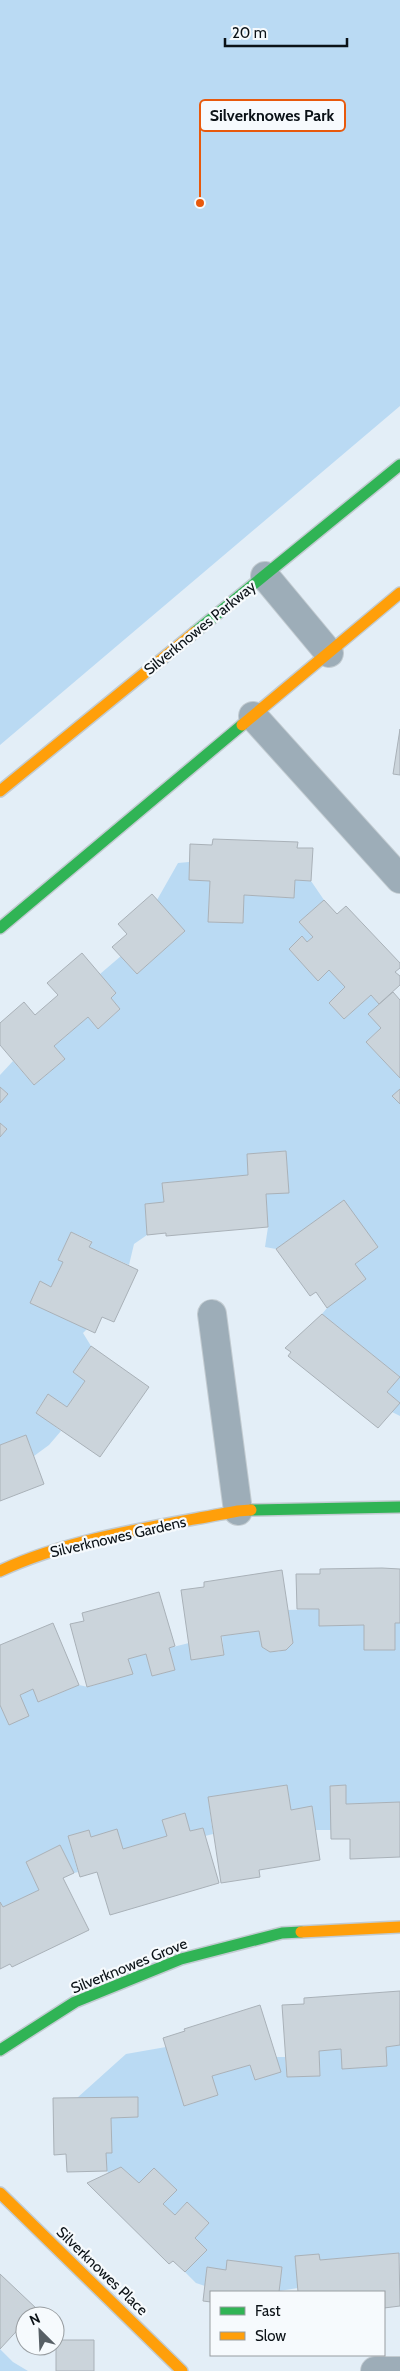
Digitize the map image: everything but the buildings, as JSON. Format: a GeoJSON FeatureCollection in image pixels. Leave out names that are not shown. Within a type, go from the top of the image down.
{"type":"FeatureCollection","features":[{"type":"Feature","properties":{"kind":"street","name":"Silverknowes Parkway"},"geometry":{"type":"LineString","coordinates":[[0,791],[400,465]]}},
{"type":"Feature","properties":{"kind":"street"},"geometry":{"type":"LineString","coordinates":[[266,576],[328,653]]}},
{"type":"Feature","properties":{"kind":"street"},"geometry":{"type":"LineString","coordinates":[[0,928],[400,593]]}},
{"type":"Feature","properties":{"kind":"street"},"geometry":{"type":"LineString","coordinates":[[254,716],[400,878]]}},
{"type":"Feature","properties":{"kind":"street"},"geometry":{"type":"LineString","coordinates":[[212,1314],[238,1511]]}},
{"type":"Feature","properties":{"kind":"street","name":"Silverknowes Gardens"},"geometry":{"type":"LineString","coordinates":[[0,1571],[26,1559],[127,1532],[238,1511],[339,1507],[400,1507]]}},
{"type":"Feature","properties":{"kind":"street","name":"Silverknowes Grove"},"geometry":{"type":"LineString","coordinates":[[0,2050],[75,2002],[180,1959],[282,1933],[400,1927]]}},
{"type":"Feature","properties":{"kind":"street","name":"Silverknowes Place"},"geometry":{"type":"LineString","coordinates":[[0,2193],[182,2371]]}},
{"type":"Feature","properties":{"kind":"street"},"geometry":{"type":"LineString","coordinates":[[375,2371],[400,2371]]}},
{"type":"Feature","properties":{"kind":"shaded area"},"geometry":{"type":"Polygon","coordinates":[[[0,0],[400,0],[400,406],[0,745],[0,0]]]}},
{"type":"Feature","properties":{"kind":"shaded area"},"geometry":{"type":"Polygon","coordinates":[[[189,862],[189,880],[210,881],[208,922],[243,923],[244,895],[294,898],[295,880],[311,881],[324,900],[299,922],[313,937],[307,942],[301,937],[289,949],[318,980],[329,970],[345,987],[329,1003],[344,1019],[371,995],[379,1004],[381,1028],[366,1042],[400,1078],[400,1089],[393,1096],[400,1104],[400,1377],[322,1314],[365,1279],[355,1264],[378,1247],[344,1201],[276,1249],[265,1247],[268,1227],[266,1194],[289,1192],[286,1151],[247,1154],[248,1175],[162,1183],[164,1202],[145,1204],[147,1235],[134,1244],[129,1265],[89,1247],[92,1241],[71,1232],[58,1260],[63,1262],[51,1287],[40,1281],[30,1303],[87,1329],[83,1333],[91,1346],[73,1372],[85,1381],[67,1407],[48,1394],[36,1412],[61,1431],[49,1445],[34,1456],[26,1435],[0,1445],[0,1137],[7,1129],[0,1123],[0,1103],[8,1094],[0,1087],[0,1075],[13,1061],[34,1085],[65,1059],[54,1046],[88,1017],[98,1029],[120,1009],[111,998],[116,993],[100,974],[121,956],[137,974],[185,931],[157,900],[178,863],[189,862]]]}},
{"type":"Feature","properties":{"kind":"shaded area"},"geometry":{"type":"Polygon","coordinates":[[[400,1377],[400,1416],[392,1412],[399,1402],[387,1392],[400,1377]]]}},
{"type":"Feature","properties":{"kind":"shaded area"},"geometry":{"type":"Polygon","coordinates":[[[319,1609],[320,1626],[364,1625],[365,1650],[395,1650],[395,1623],[400,1623],[400,1802],[346,1804],[346,1785],[330,1786],[331,1830],[315,1830],[312,1807],[291,1810],[287,1785],[208,1797],[213,1834],[205,1836],[203,1828],[190,1831],[184,1813],[162,1820],[167,1836],[123,1849],[117,1830],[91,1837],[89,1830],[68,1836],[78,1872],[74,1873],[60,1845],[26,1862],[39,1890],[3,1907],[0,1902],[0,1705],[9,1725],[20,1695],[33,1689],[39,1702],[79,1685],[88,1687],[132,1674],[128,1659],[146,1654],[152,1676],[175,1670],[169,1648],[189,1643],[192,1660],[224,1655],[222,1636],[259,1631],[262,1647],[270,1651],[282,1651],[293,1643],[288,1610],[319,1609]]]}},
{"type":"Feature","properties":{"kind":"shaded area"},"geometry":{"type":"Polygon","coordinates":[[[400,2045],[400,2262],[399,2253],[320,2260],[319,2254],[296,2256],[298,2288],[279,2291],[282,2267],[228,2260],[226,2270],[207,2267],[205,2286],[196,2283],[185,2272],[207,2250],[195,2238],[209,2223],[187,2202],[175,2215],[163,2204],[154,2168],[139,2183],[121,2167],[108,2173],[107,2171],[106,2153],[112,2152],[111,2118],[138,2117],[138,2097],[77,2098],[126,2054],[166,2047],[185,2106],[217,2095],[212,2076],[250,2065],[255,2080],[280,2072],[276,2057],[285,2057],[287,2077],[320,2076],[319,2051],[341,2049],[343,2069],[387,2066],[386,2047],[400,2045]]]}},
{"type":"Feature","properties":{"kind":"shaded area"},"geometry":{"type":"Polygon","coordinates":[[[0,2349],[13,2362],[28,2371],[0,2371],[0,2349]]]}},
{"type":"Feature","properties":{"kind":"traffic: fast"},"geometry":{"type":"LineString","coordinates":[[195,632],[400,465]]}},
{"type":"Feature","properties":{"kind":"traffic: fast"},"geometry":{"type":"LineString","coordinates":[[0,928],[242,725]]}},
{"type":"Feature","properties":{"kind":"traffic: fast"},"geometry":{"type":"LineString","coordinates":[[251,1510],[400,1507]]}},
{"type":"Feature","properties":{"kind":"traffic: fast"},"geometry":{"type":"LineString","coordinates":[[0,2050],[75,2002],[181,1959],[282,1933],[301,1932]]}},
{"type":"Feature","properties":{"kind":"traffic: slow"},"geometry":{"type":"LineString","coordinates":[[242,725],[400,593]]}},
{"type":"Feature","properties":{"kind":"traffic: slow"},"geometry":{"type":"LineString","coordinates":[[0,791],[195,632]]}},
{"type":"Feature","properties":{"kind":"traffic: slow"},"geometry":{"type":"LineString","coordinates":[[0,1571],[28,1559],[87,1541],[251,1510]]}},
{"type":"Feature","properties":{"kind":"traffic: slow"},"geometry":{"type":"LineString","coordinates":[[301,1932],[400,1927]]}},
{"type":"Feature","properties":{"kind":"traffic: slow"},"geometry":{"type":"LineString","coordinates":[[0,2193],[182,2371]]}},
{"type":"Feature","properties":{"kind":"place","name":"Silverknowes Park"},"geometry":{"type":"Point","coordinates":[200,203]}}]}
